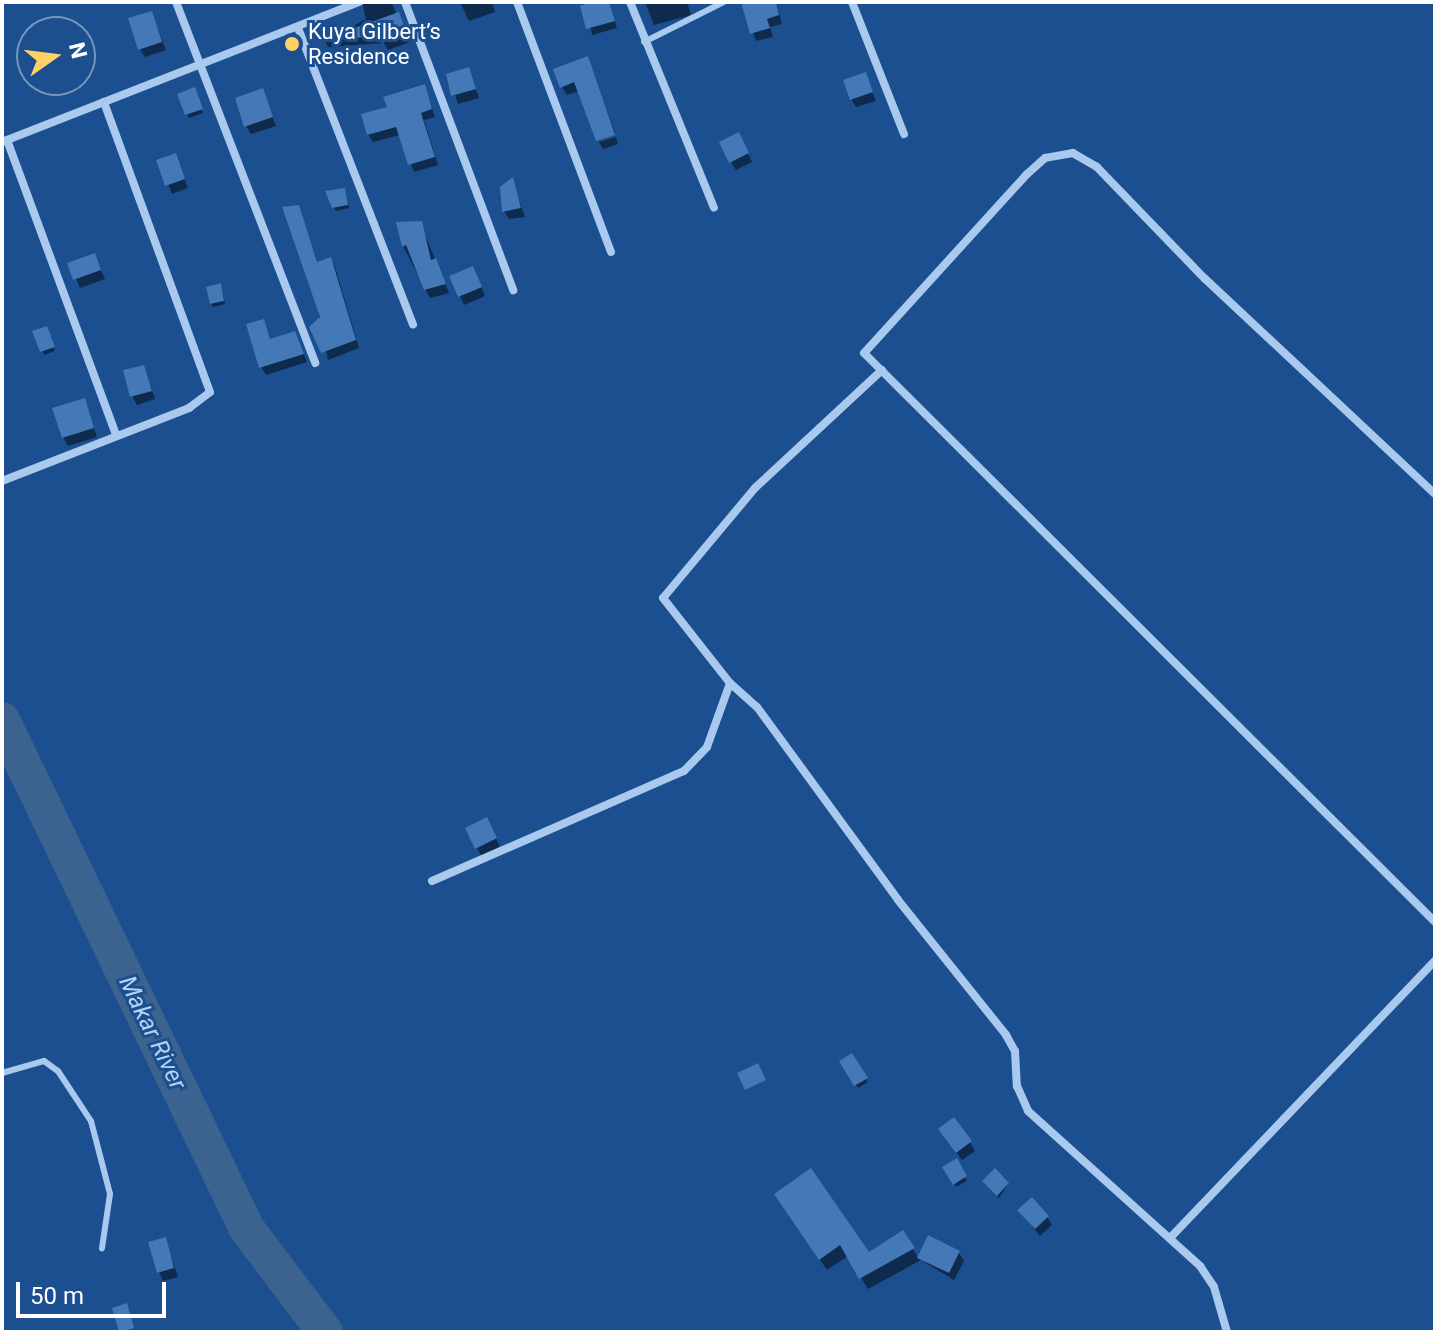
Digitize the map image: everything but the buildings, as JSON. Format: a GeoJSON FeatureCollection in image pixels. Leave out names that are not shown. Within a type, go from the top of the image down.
{"type":"FeatureCollection","features":[{"type":"Feature","properties":{"kind":"street"},"geometry":{"type":"LineString","coordinates":[[176,2],[315,363]]}},
{"type":"Feature","properties":{"kind":"street"},"geometry":{"type":"LineString","coordinates":[[116,434],[4,141],[201,61],[298,28],[360,2]]}},
{"type":"Feature","properties":{"kind":"street"},"geometry":{"type":"LineString","coordinates":[[405,2],[513,290]]}},
{"type":"Feature","properties":{"kind":"street"},"geometry":{"type":"LineString","coordinates":[[517,2],[611,252]]}},
{"type":"Feature","properties":{"kind":"street"},"geometry":{"type":"LineString","coordinates":[[630,2],[714,208]]}},
{"type":"Feature","properties":{"kind":"street"},"geometry":{"type":"LineString","coordinates":[[852,2],[904,134]]}},
{"type":"Feature","properties":{"kind":"street"},"geometry":{"type":"LineString","coordinates":[[298,28],[413,325]]}},
{"type":"Feature","properties":{"kind":"street"},"geometry":{"type":"LineString","coordinates":[[2,481],[189,408],[205,398],[211,385],[104,102]]}},
{"type":"Feature","properties":{"kind":"street"},"geometry":{"type":"LineString","coordinates":[[1435,494],[1205,279],[1097,167],[1073,153],[1045,158],[1027,174],[864,353],[1435,922]]}},
{"type":"Feature","properties":{"kind":"street"},"geometry":{"type":"LineString","coordinates":[[882,370],[755,488],[663,598],[730,683],[757,707],[898,900],[1006,1035],[1015,1051],[1017,1086],[1028,1111],[1111,1191],[1170,1238],[1214,1287],[1227,1332]]}},
{"type":"Feature","properties":{"kind":"street"},"geometry":{"type":"LineString","coordinates":[[432,881],[684,771],[707,747],[730,683]]}},
{"type":"Feature","properties":{"kind":"street"},"geometry":{"type":"LineString","coordinates":[[1170,1238],[1435,961]]}},
{"type":"Feature","properties":{"kind":"lane"},"geometry":{"type":"LineString","coordinates":[[644,42],[724,2]]}},
{"type":"Feature","properties":{"kind":"lane"},"geometry":{"type":"LineString","coordinates":[[2,1073],[44,1061],[58,1071],[91,1121],[110,1194],[102,1248]]}},
{"type":"Feature","properties":{"kind":"waterway","name":"Makar River"},"geometry":{"type":"LineString","coordinates":[[2,720],[247,1229],[325,1332]]}},
{"type":"Feature","properties":{"kind":"place","name":"Kuya Gilbert’s Residence"},"geometry":{"type":"Point","coordinates":[292,44]}}]}
